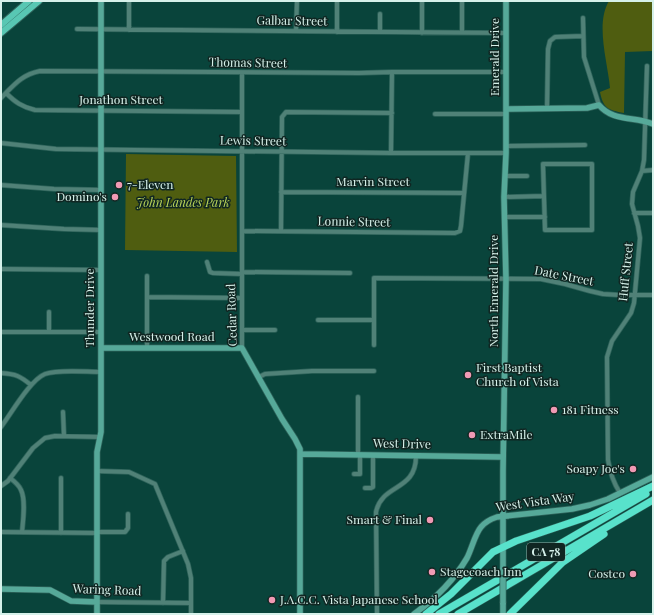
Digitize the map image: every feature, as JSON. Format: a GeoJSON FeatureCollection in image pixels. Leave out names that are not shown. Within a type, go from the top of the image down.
{"type":"FeatureCollection","features":[{"type":"Feature","properties":{"kind":"highway"},"geometry":{"type":"LineString","coordinates":[[426,614],[450,594],[493,552],[516,541],[590,516],[653,486]]}},
{"type":"Feature","properties":{"kind":"highway","name":"CA 78"},"geometry":{"type":"LineString","coordinates":[[439,614],[653,490]]}},
{"type":"Feature","properties":{"kind":"highway","name":"CA 78"},"geometry":{"type":"LineString","coordinates":[[458,614],[653,500]]}},
{"type":"Feature","properties":{"kind":"highway"},"geometry":{"type":"LineString","coordinates":[[510,614],[564,562],[646,504]]}},
{"type":"Feature","properties":{"kind":"main road"},"geometry":{"type":"LineString","coordinates":[[1,25],[28,1]]}},
{"type":"Feature","properties":{"kind":"main road"},"geometry":{"type":"LineString","coordinates":[[1,33],[39,1]]}},
{"type":"Feature","properties":{"kind":"street","name":"Thunder Drive"},"geometry":{"type":"LineString","coordinates":[[97,614],[97,452],[101,432],[100,149],[102,1]]}},
{"type":"Feature","properties":{"kind":"street"},"geometry":{"type":"LineString","coordinates":[[129,1],[129,30]]}},
{"type":"Feature","properties":{"kind":"street"},"geometry":{"type":"LineString","coordinates":[[296,31],[297,1]]}},
{"type":"Feature","properties":{"kind":"street"},"geometry":{"type":"LineString","coordinates":[[337,1],[337,32]]}},
{"type":"Feature","properties":{"kind":"street"},"geometry":{"type":"LineString","coordinates":[[422,1],[422,33]]}},
{"type":"Feature","properties":{"kind":"street"},"geometry":{"type":"LineString","coordinates":[[462,1],[462,32]]}},
{"type":"Feature","properties":{"kind":"street","name":"Emerald Drive"},"geometry":{"type":"LineString","coordinates":[[506,1],[506,112]]}},
{"type":"Feature","properties":{"kind":"street"},"geometry":{"type":"LineString","coordinates":[[380,14],[380,32]]}},
{"type":"Feature","properties":{"kind":"street"},"geometry":{"type":"LineString","coordinates":[[583,18],[584,56],[599,105],[602,109],[616,117],[646,121],[653,124]]}},
{"type":"Feature","properties":{"kind":"street","name":"Galbar Street"},"geometry":{"type":"LineString","coordinates":[[78,29],[506,33]]}},
{"type":"Feature","properties":{"kind":"street"},"geometry":{"type":"LineString","coordinates":[[547,109],[548,49],[550,40],[555,37],[583,36]]}},
{"type":"Feature","properties":{"kind":"street","name":"Huff Street"},"geometry":{"type":"LineString","coordinates":[[620,493],[610,474],[608,460],[607,357],[612,341],[631,312],[634,295],[640,238],[632,204],[633,192],[642,171],[644,160],[647,66]]}},
{"type":"Feature","properties":{"kind":"street","name":"Thomas Street"},"geometry":{"type":"LineString","coordinates":[[1,98],[18,80],[31,73],[40,71],[101,70],[242,73],[506,72]]}},
{"type":"Feature","properties":{"kind":"street"},"geometry":{"type":"LineString","coordinates":[[391,153],[392,72]]}},
{"type":"Feature","properties":{"kind":"street","name":"Cedar Road"},"geometry":{"type":"LineString","coordinates":[[242,73],[242,348],[282,419],[296,439],[300,454],[300,614]]}},
{"type":"Feature","properties":{"kind":"street","name":"Jonathon Street"},"geometry":{"type":"LineString","coordinates":[[6,93],[16,103],[24,108],[35,110],[242,112]]}},
{"type":"Feature","properties":{"kind":"street"},"geometry":{"type":"LineString","coordinates":[[435,114],[587,108],[599,105]]}},
{"type":"Feature","properties":{"kind":"street"},"geometry":{"type":"LineString","coordinates":[[281,232],[281,152],[283,114],[286,112],[392,113]]}},
{"type":"Feature","properties":{"kind":"street","name":"North Emerald Drive"},"geometry":{"type":"LineString","coordinates":[[503,614],[503,457],[506,279],[504,197],[506,112]]}},
{"type":"Feature","properties":{"kind":"street","name":"Lewis Street"},"geometry":{"type":"LineString","coordinates":[[1,143],[56,149],[506,153]]}},
{"type":"Feature","properties":{"kind":"street"},"geometry":{"type":"LineString","coordinates":[[506,146],[585,145]]}},
{"type":"Feature","properties":{"kind":"street"},"geometry":{"type":"LineString","coordinates":[[464,193],[468,153]]}},
{"type":"Feature","properties":{"kind":"street"},"geometry":{"type":"LineString","coordinates":[[543,164],[592,164],[592,230],[545,230],[544,196],[543,164]]}},
{"type":"Feature","properties":{"kind":"street"},"geometry":{"type":"LineString","coordinates":[[642,171],[653,170]]}},
{"type":"Feature","properties":{"kind":"street"},"geometry":{"type":"LineString","coordinates":[[505,176],[527,176]]}},
{"type":"Feature","properties":{"kind":"street"},"geometry":{"type":"LineString","coordinates":[[1,185],[54,189],[101,190]]}},
{"type":"Feature","properties":{"kind":"street","name":"Marvin Street"},"geometry":{"type":"LineString","coordinates":[[281,192],[464,193]]}},
{"type":"Feature","properties":{"kind":"street","name":"Lonnie Street"},"geometry":{"type":"LineString","coordinates":[[242,231],[455,233],[460,231],[464,193]]}},
{"type":"Feature","properties":{"kind":"street"},"geometry":{"type":"LineString","coordinates":[[504,197],[544,196]]}},
{"type":"Feature","properties":{"kind":"street"},"geometry":{"type":"LineString","coordinates":[[634,213],[653,213]]}},
{"type":"Feature","properties":{"kind":"street"},"geometry":{"type":"LineString","coordinates":[[505,217],[545,217]]}},
{"type":"Feature","properties":{"kind":"street"},"geometry":{"type":"LineString","coordinates":[[1,225],[101,230]]}},
{"type":"Feature","properties":{"kind":"street"},"geometry":{"type":"LineString","coordinates":[[207,262],[210,272],[213,273],[350,273]]}},
{"type":"Feature","properties":{"kind":"street"},"geometry":{"type":"LineString","coordinates":[[1,269],[101,270]]}},
{"type":"Feature","properties":{"kind":"street"},"geometry":{"type":"LineString","coordinates":[[146,276],[147,348]]}},
{"type":"Feature","properties":{"kind":"street","name":"Date Street"},"geometry":{"type":"LineString","coordinates":[[374,320],[374,278],[541,279],[596,292],[619,295],[653,295]]}},
{"type":"Feature","properties":{"kind":"street"},"geometry":{"type":"LineString","coordinates":[[146,297],[242,298]]}},
{"type":"Feature","properties":{"kind":"street"},"geometry":{"type":"LineString","coordinates":[[49,312],[49,332]]}},
{"type":"Feature","properties":{"kind":"street"},"geometry":{"type":"LineString","coordinates":[[318,320],[374,320],[374,345]]}},
{"type":"Feature","properties":{"kind":"street"},"geometry":{"type":"LineString","coordinates":[[242,330],[275,330]]}},
{"type":"Feature","properties":{"kind":"street"},"geometry":{"type":"LineString","coordinates":[[1,332],[101,332]]}},
{"type":"Feature","properties":{"kind":"street","name":"Westwood Road"},"geometry":{"type":"LineString","coordinates":[[101,348],[242,348]]}},
{"type":"Feature","properties":{"kind":"street"},"geometry":{"type":"LineString","coordinates":[[259,377],[265,374],[312,371],[374,371]]}},
{"type":"Feature","properties":{"kind":"street"},"geometry":{"type":"LineString","coordinates":[[1,427],[31,385],[45,374],[56,372],[101,372]]}},
{"type":"Feature","properties":{"kind":"street"},"geometry":{"type":"LineString","coordinates":[[1,374],[12,374],[21,377],[31,385]]}},
{"type":"Feature","properties":{"kind":"street"},"geometry":{"type":"LineString","coordinates":[[354,474],[360,474],[358,397]]}},
{"type":"Feature","properties":{"kind":"street"},"geometry":{"type":"LineString","coordinates":[[63,412],[64,436]]}},
{"type":"Feature","properties":{"kind":"street"},"geometry":{"type":"LineString","coordinates":[[1,416],[6,420]]}},
{"type":"Feature","properties":{"kind":"street"},"geometry":{"type":"LineString","coordinates":[[1,486],[10,478],[37,443],[46,438],[55,436],[100,437]]}},
{"type":"Feature","properties":{"kind":"street","name":"West Drive"},"geometry":{"type":"LineString","coordinates":[[300,454],[503,457]]}},
{"type":"Feature","properties":{"kind":"street"},"geometry":{"type":"LineString","coordinates":[[365,488],[373,487],[373,455]]}},
{"type":"Feature","properties":{"kind":"street"},"geometry":{"type":"LineString","coordinates":[[377,614],[377,507],[386,494],[401,486],[410,477],[415,467],[416,456]]}},
{"type":"Feature","properties":{"kind":"street"},"geometry":{"type":"LineString","coordinates":[[97,471],[130,472],[155,484],[188,564],[191,578],[191,614]]}},
{"type":"Feature","properties":{"kind":"street","name":"West Vista Way"},"geometry":{"type":"LineString","coordinates":[[414,614],[434,598],[451,579],[466,559],[472,548],[478,530],[482,525],[491,519],[572,509],[590,505],[620,493],[653,477]]}},
{"type":"Feature","properties":{"kind":"street"},"geometry":{"type":"LineString","coordinates":[[10,478],[15,481],[21,490],[23,500],[22,532]]}},
{"type":"Feature","properties":{"kind":"street"},"geometry":{"type":"LineString","coordinates":[[61,478],[61,533]]}},
{"type":"Feature","properties":{"kind":"street"},"geometry":{"type":"LineString","coordinates":[[1,532],[125,532],[128,528],[128,514]]}},
{"type":"Feature","properties":{"kind":"street"},"geometry":{"type":"LineString","coordinates":[[163,602],[164,561],[168,557],[183,551]]}},
{"type":"Feature","properties":{"kind":"street","name":"Waring Road"},"geometry":{"type":"LineString","coordinates":[[1,589],[50,590],[71,601],[191,603]]}},
{"type":"Feature","properties":{"kind":"green space"},"geometry":{"type":"Polygon","coordinates":[[[609,1],[653,1],[653,51],[625,52],[624,113],[614,111],[607,107],[603,102],[600,92],[610,88],[603,32],[605,10],[609,1]]]}},
{"type":"Feature","properties":{"kind":"green space","name":"John Landes Park"},"geometry":{"type":"Polygon","coordinates":[[[126,154],[236,156],[237,252],[125,250],[126,154]]]}},
{"type":"Feature","properties":{"kind":"place","name":"7-Eleven"},"geometry":{"type":"Point","coordinates":[119,185]}},
{"type":"Feature","properties":{"kind":"place","name":"Domino's"},"geometry":{"type":"Point","coordinates":[115,197]}},
{"type":"Feature","properties":{"kind":"place","name":"First Baptist Church of Vista"},"geometry":{"type":"Point","coordinates":[468,375]}},
{"type":"Feature","properties":{"kind":"place","name":"181 Fitness"},"geometry":{"type":"Point","coordinates":[554,410]}},
{"type":"Feature","properties":{"kind":"place","name":"ExtraMile"},"geometry":{"type":"Point","coordinates":[472,435]}},
{"type":"Feature","properties":{"kind":"place","name":"Soapy Joe's"},"geometry":{"type":"Point","coordinates":[633,469]}},
{"type":"Feature","properties":{"kind":"place","name":"Smart & Final"},"geometry":{"type":"Point","coordinates":[430,520]}},
{"type":"Feature","properties":{"kind":"place","name":"Stagecoach Inn"},"geometry":{"type":"Point","coordinates":[432,572]}},
{"type":"Feature","properties":{"kind":"place","name":"Costco"},"geometry":{"type":"Point","coordinates":[633,574]}},
{"type":"Feature","properties":{"kind":"place","name":"J.A.C.C. Vista Japanese School"},"geometry":{"type":"Point","coordinates":[272,600]}}]}
